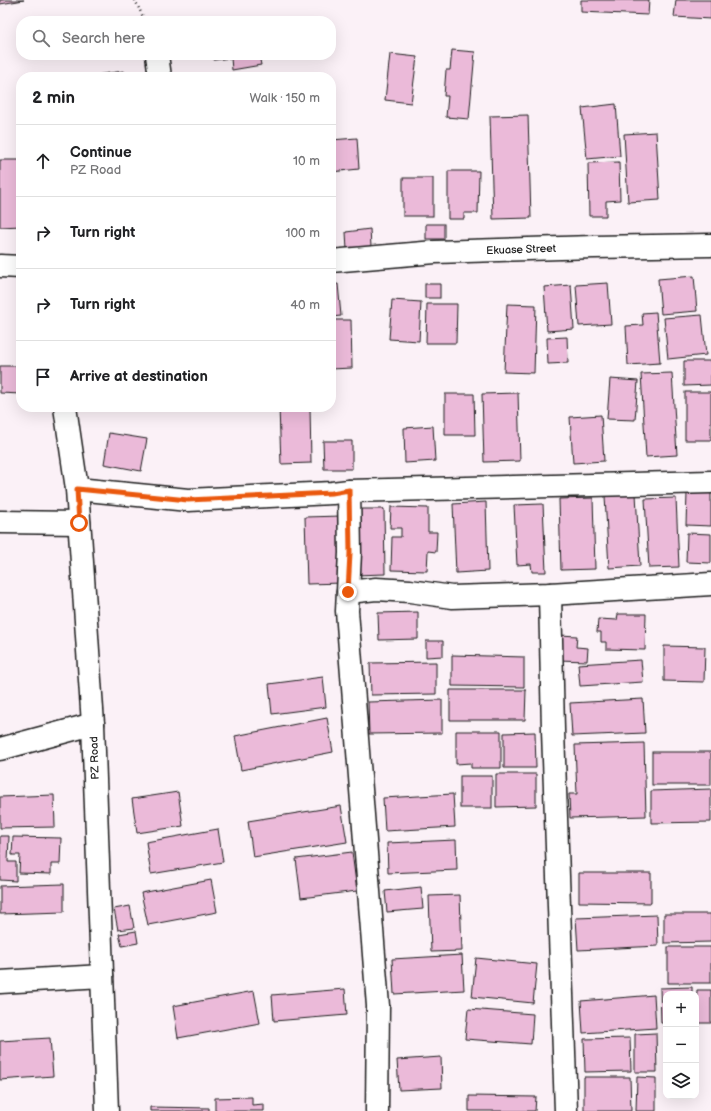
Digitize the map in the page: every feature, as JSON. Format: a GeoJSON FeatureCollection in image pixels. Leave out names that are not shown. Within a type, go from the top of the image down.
{"type":"FeatureCollection","features":[{"type":"Feature","properties":{"kind":"street"},"geometry":{"type":"LineString","coordinates":[[158,60],[159,72]]}},
{"type":"Feature","properties":{"kind":"street","name":"Ekuase Street"},"geometry":{"type":"LineString","coordinates":[[336,261],[435,252],[594,247],[711,246]]}},
{"type":"Feature","properties":{"kind":"street","name":"PZ Road"},"geometry":{"type":"LineString","coordinates":[[66,412],[77,489],[93,724],[107,1111]]}},
{"type":"Feature","properties":{"kind":"street"},"geometry":{"type":"LineString","coordinates":[[77,489],[188,500],[332,493],[349,490],[711,482]]}},
{"type":"Feature","properties":{"kind":"street"},"geometry":{"type":"LineString","coordinates":[[349,490],[350,553],[347,612],[378,1006],[377,1111]]}},
{"type":"Feature","properties":{"kind":"street"},"geometry":{"type":"LineString","coordinates":[[0,522],[79,523]]}},
{"type":"Feature","properties":{"kind":"street"},"geometry":{"type":"LineString","coordinates":[[348,592],[376,589],[410,591],[452,597],[550,594],[711,584]]}},
{"type":"Feature","properties":{"kind":"street"},"geometry":{"type":"LineString","coordinates":[[550,594],[552,730],[566,1111]]}},
{"type":"Feature","properties":{"kind":"street"},"geometry":{"type":"LineString","coordinates":[[0,749],[93,724]]}},
{"type":"Feature","properties":{"kind":"street"},"geometry":{"type":"LineString","coordinates":[[0,982],[102,976]]}},
{"type":"Feature","properties":{"kind":"path"},"geometry":{"type":"LineString","coordinates":[[136,0],[143,16]]}},
{"type":"Feature","properties":{"kind":"building"},"geometry":{"type":"Polygon","coordinates":[[[0,0],[24,0],[0,4],[0,0]]]}},
{"type":"Feature","properties":{"kind":"building"},"geometry":{"type":"Polygon","coordinates":[[[581,0],[649,0],[648,15],[581,12],[581,0]]]}},
{"type":"Feature","properties":{"kind":"building"},"geometry":{"type":"Polygon","coordinates":[[[676,0],[711,0],[711,19],[674,17],[676,0]]]}},
{"type":"Feature","properties":{"kind":"building"},"geometry":{"type":"Polygon","coordinates":[[[452,50],[475,52],[469,119],[446,117],[448,96],[444,96],[446,70],[450,70],[452,50]]]}},
{"type":"Feature","properties":{"kind":"building"},"geometry":{"type":"Polygon","coordinates":[[[390,54],[417,57],[411,103],[385,100],[390,54]]]}},
{"type":"Feature","properties":{"kind":"building"},"geometry":{"type":"Polygon","coordinates":[[[231,60],[260,60],[261,65],[232,70],[231,60]]]}},
{"type":"Feature","properties":{"kind":"building"},"geometry":{"type":"Polygon","coordinates":[[[616,104],[620,156],[587,159],[582,108],[616,104]]]}},
{"type":"Feature","properties":{"kind":"building"},"geometry":{"type":"Polygon","coordinates":[[[528,115],[531,218],[493,219],[490,116],[528,115]]]}},
{"type":"Feature","properties":{"kind":"building"},"geometry":{"type":"Polygon","coordinates":[[[656,132],[660,200],[628,202],[624,134],[656,132]]]}},
{"type":"Feature","properties":{"kind":"building"},"geometry":{"type":"Polygon","coordinates":[[[357,138],[359,169],[336,171],[336,140],[357,138]]]}},
{"type":"Feature","properties":{"kind":"building"},"geometry":{"type":"Polygon","coordinates":[[[0,160],[16,160],[16,226],[0,227],[0,160]]]}},
{"type":"Feature","properties":{"kind":"building"},"geometry":{"type":"Polygon","coordinates":[[[619,162],[620,200],[606,201],[606,216],[589,216],[588,163],[619,162]]]}},
{"type":"Feature","properties":{"kind":"building"},"geometry":{"type":"Polygon","coordinates":[[[448,171],[479,171],[478,213],[464,213],[464,219],[448,219],[448,171]]]}},
{"type":"Feature","properties":{"kind":"building"},"geometry":{"type":"Polygon","coordinates":[[[403,178],[433,178],[433,216],[403,216],[403,178]]]}},
{"type":"Feature","properties":{"kind":"building"},"geometry":{"type":"Polygon","coordinates":[[[426,224],[444,224],[444,239],[426,239],[426,224]]]}},
{"type":"Feature","properties":{"kind":"building"},"geometry":{"type":"Polygon","coordinates":[[[370,229],[371,247],[347,250],[346,232],[370,229]]]}},
{"type":"Feature","properties":{"kind":"building"},"geometry":{"type":"Polygon","coordinates":[[[694,276],[697,311],[661,314],[658,279],[694,276]]]}},
{"type":"Feature","properties":{"kind":"building"},"geometry":{"type":"Polygon","coordinates":[[[608,283],[611,324],[579,326],[576,285],[608,283]]]}},
{"type":"Feature","properties":{"kind":"building"},"geometry":{"type":"Polygon","coordinates":[[[336,284],[338,284],[341,316],[336,316],[336,284]]]}},
{"type":"Feature","properties":{"kind":"building"},"geometry":{"type":"Polygon","coordinates":[[[425,284],[440,284],[440,298],[425,298],[425,284]]]}},
{"type":"Feature","properties":{"kind":"building"},"geometry":{"type":"Polygon","coordinates":[[[571,285],[574,329],[547,331],[544,287],[571,285]]]}},
{"type":"Feature","properties":{"kind":"building"},"geometry":{"type":"Polygon","coordinates":[[[392,300],[421,302],[419,341],[389,339],[392,300]]]}},
{"type":"Feature","properties":{"kind":"building"},"geometry":{"type":"Polygon","coordinates":[[[427,304],[457,304],[456,343],[426,343],[427,304]]]}},
{"type":"Feature","properties":{"kind":"building"},"geometry":{"type":"Polygon","coordinates":[[[507,304],[536,305],[534,373],[504,372],[507,304]]]}},
{"type":"Feature","properties":{"kind":"building"},"geometry":{"type":"Polygon","coordinates":[[[656,312],[660,363],[628,365],[626,326],[643,325],[642,313],[656,312]]]}},
{"type":"Feature","properties":{"kind":"building"},"geometry":{"type":"Polygon","coordinates":[[[702,315],[706,355],[668,359],[664,318],[702,315]]]}},
{"type":"Feature","properties":{"kind":"building"},"geometry":{"type":"Polygon","coordinates":[[[336,320],[351,320],[352,368],[336,369],[336,320]]]}},
{"type":"Feature","properties":{"kind":"building"},"geometry":{"type":"Polygon","coordinates":[[[567,337],[568,363],[548,364],[547,338],[567,337]]]}},
{"type":"Feature","properties":{"kind":"building"},"geometry":{"type":"Polygon","coordinates":[[[684,361],[711,361],[711,385],[684,386],[684,361]]]}},
{"type":"Feature","properties":{"kind":"building"},"geometry":{"type":"Polygon","coordinates":[[[0,366],[16,366],[16,394],[0,393],[0,366]]]}},
{"type":"Feature","properties":{"kind":"building"},"geometry":{"type":"Polygon","coordinates":[[[672,373],[677,455],[646,457],[641,374],[672,373]]]}},
{"type":"Feature","properties":{"kind":"building"},"geometry":{"type":"Polygon","coordinates":[[[610,379],[638,381],[635,420],[607,419],[610,379]]]}},
{"type":"Feature","properties":{"kind":"building"},"geometry":{"type":"Polygon","coordinates":[[[685,392],[711,392],[711,440],[685,440],[685,392]]]}},
{"type":"Feature","properties":{"kind":"building"},"geometry":{"type":"Polygon","coordinates":[[[518,393],[520,461],[484,462],[482,394],[518,393]]]}},
{"type":"Feature","properties":{"kind":"building"},"geometry":{"type":"Polygon","coordinates":[[[445,394],[474,394],[475,435],[445,435],[445,394]]]}},
{"type":"Feature","properties":{"kind":"building"},"geometry":{"type":"Polygon","coordinates":[[[279,412],[310,412],[311,463],[281,464],[279,412]]]}},
{"type":"Feature","properties":{"kind":"building"},"geometry":{"type":"Polygon","coordinates":[[[601,415],[604,461],[573,463],[570,417],[601,415]]]}},
{"type":"Feature","properties":{"kind":"building"},"geometry":{"type":"Polygon","coordinates":[[[433,426],[435,461],[405,463],[404,428],[433,426]]]}},
{"type":"Feature","properties":{"kind":"building"},"geometry":{"type":"Polygon","coordinates":[[[109,433],[147,439],[141,471],[104,464],[109,433]]]}},
{"type":"Feature","properties":{"kind":"building"},"geometry":{"type":"Polygon","coordinates":[[[323,441],[352,441],[352,469],[324,469],[323,441]]]}},
{"type":"Feature","properties":{"kind":"building"},"geometry":{"type":"Polygon","coordinates":[[[687,493],[711,493],[711,526],[686,525],[687,493]]]}},
{"type":"Feature","properties":{"kind":"building"},"geometry":{"type":"Polygon","coordinates":[[[636,494],[640,566],[609,568],[605,496],[636,494]]]}},
{"type":"Feature","properties":{"kind":"building"},"geometry":{"type":"Polygon","coordinates":[[[593,498],[595,569],[561,570],[559,499],[593,498]]]}},
{"type":"Feature","properties":{"kind":"building"},"geometry":{"type":"Polygon","coordinates":[[[676,498],[679,567],[649,568],[645,499],[676,498]]]}},
{"type":"Feature","properties":{"kind":"building"},"geometry":{"type":"Polygon","coordinates":[[[486,502],[488,571],[456,573],[453,504],[486,502]]]}},
{"type":"Feature","properties":{"kind":"building"},"geometry":{"type":"Polygon","coordinates":[[[543,504],[546,572],[532,572],[531,564],[517,565],[514,505],[543,504]]]}},
{"type":"Feature","properties":{"kind":"building"},"geometry":{"type":"Polygon","coordinates":[[[391,507],[428,508],[428,532],[437,532],[436,552],[428,551],[427,571],[391,570],[392,537],[401,537],[401,528],[390,528],[391,507]]]}},
{"type":"Feature","properties":{"kind":"building"},"geometry":{"type":"Polygon","coordinates":[[[354,509],[384,509],[385,574],[355,575],[354,509]]]}},
{"type":"Feature","properties":{"kind":"building"},"geometry":{"type":"Polygon","coordinates":[[[341,516],[343,583],[307,584],[305,517],[341,516]]]}},
{"type":"Feature","properties":{"kind":"building"},"geometry":{"type":"Polygon","coordinates":[[[687,533],[711,534],[711,563],[686,562],[687,533]]]}},
{"type":"Feature","properties":{"kind":"building"},"geometry":{"type":"Polygon","coordinates":[[[418,612],[418,639],[379,640],[378,613],[418,612]]]}},
{"type":"Feature","properties":{"kind":"building"},"geometry":{"type":"Polygon","coordinates":[[[618,614],[646,614],[645,650],[606,649],[606,642],[601,642],[601,632],[597,632],[598,619],[617,620],[618,614]]]}},
{"type":"Feature","properties":{"kind":"building"},"geometry":{"type":"Polygon","coordinates":[[[560,635],[577,636],[576,647],[588,648],[587,661],[559,660],[560,635]]]}},
{"type":"Feature","properties":{"kind":"building"},"geometry":{"type":"Polygon","coordinates":[[[426,641],[443,641],[443,656],[426,657],[426,641]]]}},
{"type":"Feature","properties":{"kind":"building"},"geometry":{"type":"Polygon","coordinates":[[[664,646],[705,647],[704,682],[664,681],[664,646]]]}},
{"type":"Feature","properties":{"kind":"building"},"geometry":{"type":"Polygon","coordinates":[[[452,655],[524,657],[524,687],[452,686],[452,655]]]}},
{"type":"Feature","properties":{"kind":"building"},"geometry":{"type":"Polygon","coordinates":[[[641,660],[643,682],[580,686],[578,664],[641,660]]]}},
{"type":"Feature","properties":{"kind":"building"},"geometry":{"type":"Polygon","coordinates":[[[436,662],[436,694],[371,695],[370,663],[436,662]]]}},
{"type":"Feature","properties":{"kind":"building"},"geometry":{"type":"Polygon","coordinates":[[[323,677],[326,707],[272,714],[269,684],[323,677]]]}},
{"type":"Feature","properties":{"kind":"building"},"geometry":{"type":"Polygon","coordinates":[[[450,690],[526,690],[525,720],[450,720],[450,690]]]}},
{"type":"Feature","properties":{"kind":"building"},"geometry":{"type":"Polygon","coordinates":[[[643,699],[645,733],[572,736],[570,703],[643,699]]]}},
{"type":"Feature","properties":{"kind":"building"},"geometry":{"type":"Polygon","coordinates":[[[442,700],[442,733],[369,734],[368,702],[442,700]]]}},
{"type":"Feature","properties":{"kind":"building"},"geometry":{"type":"Polygon","coordinates":[[[327,718],[333,752],[241,770],[235,736],[327,718]]]}},
{"type":"Feature","properties":{"kind":"building"},"geometry":{"type":"Polygon","coordinates":[[[456,731],[501,731],[501,768],[471,768],[471,763],[456,764],[456,731]]]}},
{"type":"Feature","properties":{"kind":"building"},"geometry":{"type":"Polygon","coordinates":[[[535,732],[536,768],[504,768],[504,733],[535,732]]]}},
{"type":"Feature","properties":{"kind":"building"},"geometry":{"type":"Polygon","coordinates":[[[644,743],[646,816],[570,818],[569,794],[577,794],[575,745],[644,743]]]}},
{"type":"Feature","properties":{"kind":"building"},"geometry":{"type":"Polygon","coordinates":[[[652,752],[711,752],[711,785],[652,785],[652,752]]]}},
{"type":"Feature","properties":{"kind":"building"},"geometry":{"type":"Polygon","coordinates":[[[496,774],[536,774],[536,806],[496,807],[496,774]]]}},
{"type":"Feature","properties":{"kind":"building"},"geometry":{"type":"Polygon","coordinates":[[[460,776],[492,776],[492,808],[460,808],[460,776]]]}},
{"type":"Feature","properties":{"kind":"building"},"geometry":{"type":"Polygon","coordinates":[[[711,789],[711,822],[651,823],[651,791],[711,789]]]}},
{"type":"Feature","properties":{"kind":"building"},"geometry":{"type":"Polygon","coordinates":[[[178,792],[183,826],[137,833],[132,799],[178,792]]]}},
{"type":"Feature","properties":{"kind":"building"},"geometry":{"type":"Polygon","coordinates":[[[453,794],[455,827],[385,831],[383,798],[453,794]]]}},
{"type":"Feature","properties":{"kind":"building"},"geometry":{"type":"Polygon","coordinates":[[[54,795],[55,827],[0,828],[0,797],[54,795]]]}},
{"type":"Feature","properties":{"kind":"building"},"geometry":{"type":"Polygon","coordinates":[[[341,806],[347,842],[253,857],[248,821],[341,806]]]}},
{"type":"Feature","properties":{"kind":"building"},"geometry":{"type":"Polygon","coordinates":[[[218,829],[223,862],[151,874],[146,842],[218,829]]]}},
{"type":"Feature","properties":{"kind":"building"},"geometry":{"type":"Polygon","coordinates":[[[0,836],[9,836],[8,862],[16,862],[16,881],[0,880],[0,836]]]}},
{"type":"Feature","properties":{"kind":"building"},"geometry":{"type":"Polygon","coordinates":[[[13,837],[61,838],[60,864],[51,864],[51,874],[19,873],[20,855],[12,855],[13,837]]]}},
{"type":"Feature","properties":{"kind":"building"},"geometry":{"type":"Polygon","coordinates":[[[456,840],[457,870],[388,873],[387,843],[456,840]]]}},
{"type":"Feature","properties":{"kind":"building"},"geometry":{"type":"Polygon","coordinates":[[[352,852],[357,891],[301,898],[296,859],[352,852]]]}},
{"type":"Feature","properties":{"kind":"building"},"geometry":{"type":"Polygon","coordinates":[[[579,873],[651,873],[651,903],[579,902],[579,873]]]}},
{"type":"Feature","properties":{"kind":"building"},"geometry":{"type":"Polygon","coordinates":[[[211,880],[217,912],[148,925],[141,893],[211,880]]]}},
{"type":"Feature","properties":{"kind":"building"},"geometry":{"type":"Polygon","coordinates":[[[64,884],[64,912],[0,914],[0,886],[64,884]]]}},
{"type":"Feature","properties":{"kind":"building"},"geometry":{"type":"Polygon","coordinates":[[[421,887],[423,909],[387,912],[385,891],[421,887]]]}},
{"type":"Feature","properties":{"kind":"building"},"geometry":{"type":"Polygon","coordinates":[[[460,895],[462,951],[431,952],[429,896],[460,895]]]}},
{"type":"Feature","properties":{"kind":"building"},"geometry":{"type":"Polygon","coordinates":[[[130,906],[134,928],[118,930],[114,909],[130,906]]]}},
{"type":"Feature","properties":{"kind":"building"},"geometry":{"type":"Polygon","coordinates":[[[664,914],[711,914],[711,942],[664,943],[664,914]]]}},
{"type":"Feature","properties":{"kind":"building"},"geometry":{"type":"Polygon","coordinates":[[[657,915],[658,946],[578,950],[576,918],[657,915]]]}},
{"type":"Feature","properties":{"kind":"building"},"geometry":{"type":"Polygon","coordinates":[[[136,931],[138,943],[122,946],[119,934],[136,931]]]}},
{"type":"Feature","properties":{"kind":"building"},"geometry":{"type":"Polygon","coordinates":[[[668,947],[711,947],[711,983],[668,983],[668,947]]]}},
{"type":"Feature","properties":{"kind":"building"},"geometry":{"type":"Polygon","coordinates":[[[462,955],[464,990],[394,994],[392,959],[462,955]]]}},
{"type":"Feature","properties":{"kind":"building"},"geometry":{"type":"Polygon","coordinates":[[[476,958],[537,964],[533,1003],[472,997],[476,958]]]}},
{"type":"Feature","properties":{"kind":"building"},"geometry":{"type":"Polygon","coordinates":[[[692,987],[692,991],[663,991],[663,1023],[661,1023],[660,988],[692,987]]]}},
{"type":"Feature","properties":{"kind":"building"},"geometry":{"type":"Polygon","coordinates":[[[345,989],[347,1015],[274,1021],[272,995],[345,989]]]}},
{"type":"Feature","properties":{"kind":"building"},"geometry":{"type":"Polygon","coordinates":[[[711,990],[711,1023],[699,1023],[699,991],[697,991],[711,990]]]}},
{"type":"Feature","properties":{"kind":"building"},"geometry":{"type":"Polygon","coordinates":[[[254,991],[260,1023],[178,1038],[173,1006],[254,991]]]}},
{"type":"Feature","properties":{"kind":"building"},"geometry":{"type":"Polygon","coordinates":[[[654,995],[656,1028],[583,1033],[581,1001],[654,995]]]}},
{"type":"Feature","properties":{"kind":"building"},"geometry":{"type":"Polygon","coordinates":[[[468,1009],[533,1014],[531,1044],[465,1039],[468,1009]]]}},
{"type":"Feature","properties":{"kind":"building"},"geometry":{"type":"Polygon","coordinates":[[[656,1033],[657,1072],[635,1072],[635,1034],[656,1033]]]}},
{"type":"Feature","properties":{"kind":"building"},"geometry":{"type":"Polygon","coordinates":[[[50,1038],[53,1076],[0,1080],[0,1041],[50,1038]]]}},
{"type":"Feature","properties":{"kind":"building"},"geometry":{"type":"Polygon","coordinates":[[[630,1038],[631,1071],[585,1072],[584,1039],[630,1038]]]}},
{"type":"Feature","properties":{"kind":"building"},"geometry":{"type":"Polygon","coordinates":[[[441,1057],[442,1088],[399,1090],[397,1060],[441,1057]]]}},
{"type":"Feature","properties":{"kind":"building"},"geometry":{"type":"Polygon","coordinates":[[[584,1077],[630,1077],[631,1111],[584,1111],[584,1077]]]}},
{"type":"Feature","properties":{"kind":"building"},"geometry":{"type":"Polygon","coordinates":[[[637,1077],[656,1078],[656,1111],[636,1111],[637,1077]]]}},
{"type":"Feature","properties":{"kind":"building"},"geometry":{"type":"Polygon","coordinates":[[[469,1096],[536,1097],[535,1111],[469,1111],[469,1096]]]}},
{"type":"Feature","properties":{"kind":"building"},"geometry":{"type":"Polygon","coordinates":[[[252,1097],[252,1105],[264,1104],[264,1111],[215,1111],[215,1098],[252,1097]]]}},
{"type":"Feature","properties":{"kind":"building"},"geometry":{"type":"Polygon","coordinates":[[[150,1107],[209,1108],[209,1111],[150,1111],[150,1107]]]}},
{"type":"Feature","properties":{"kind":"route"},"geometry":{"type":"LineString","coordinates":[[79,523],[77,489],[188,500],[332,493],[349,490],[350,553],[348,592]]}}]}
